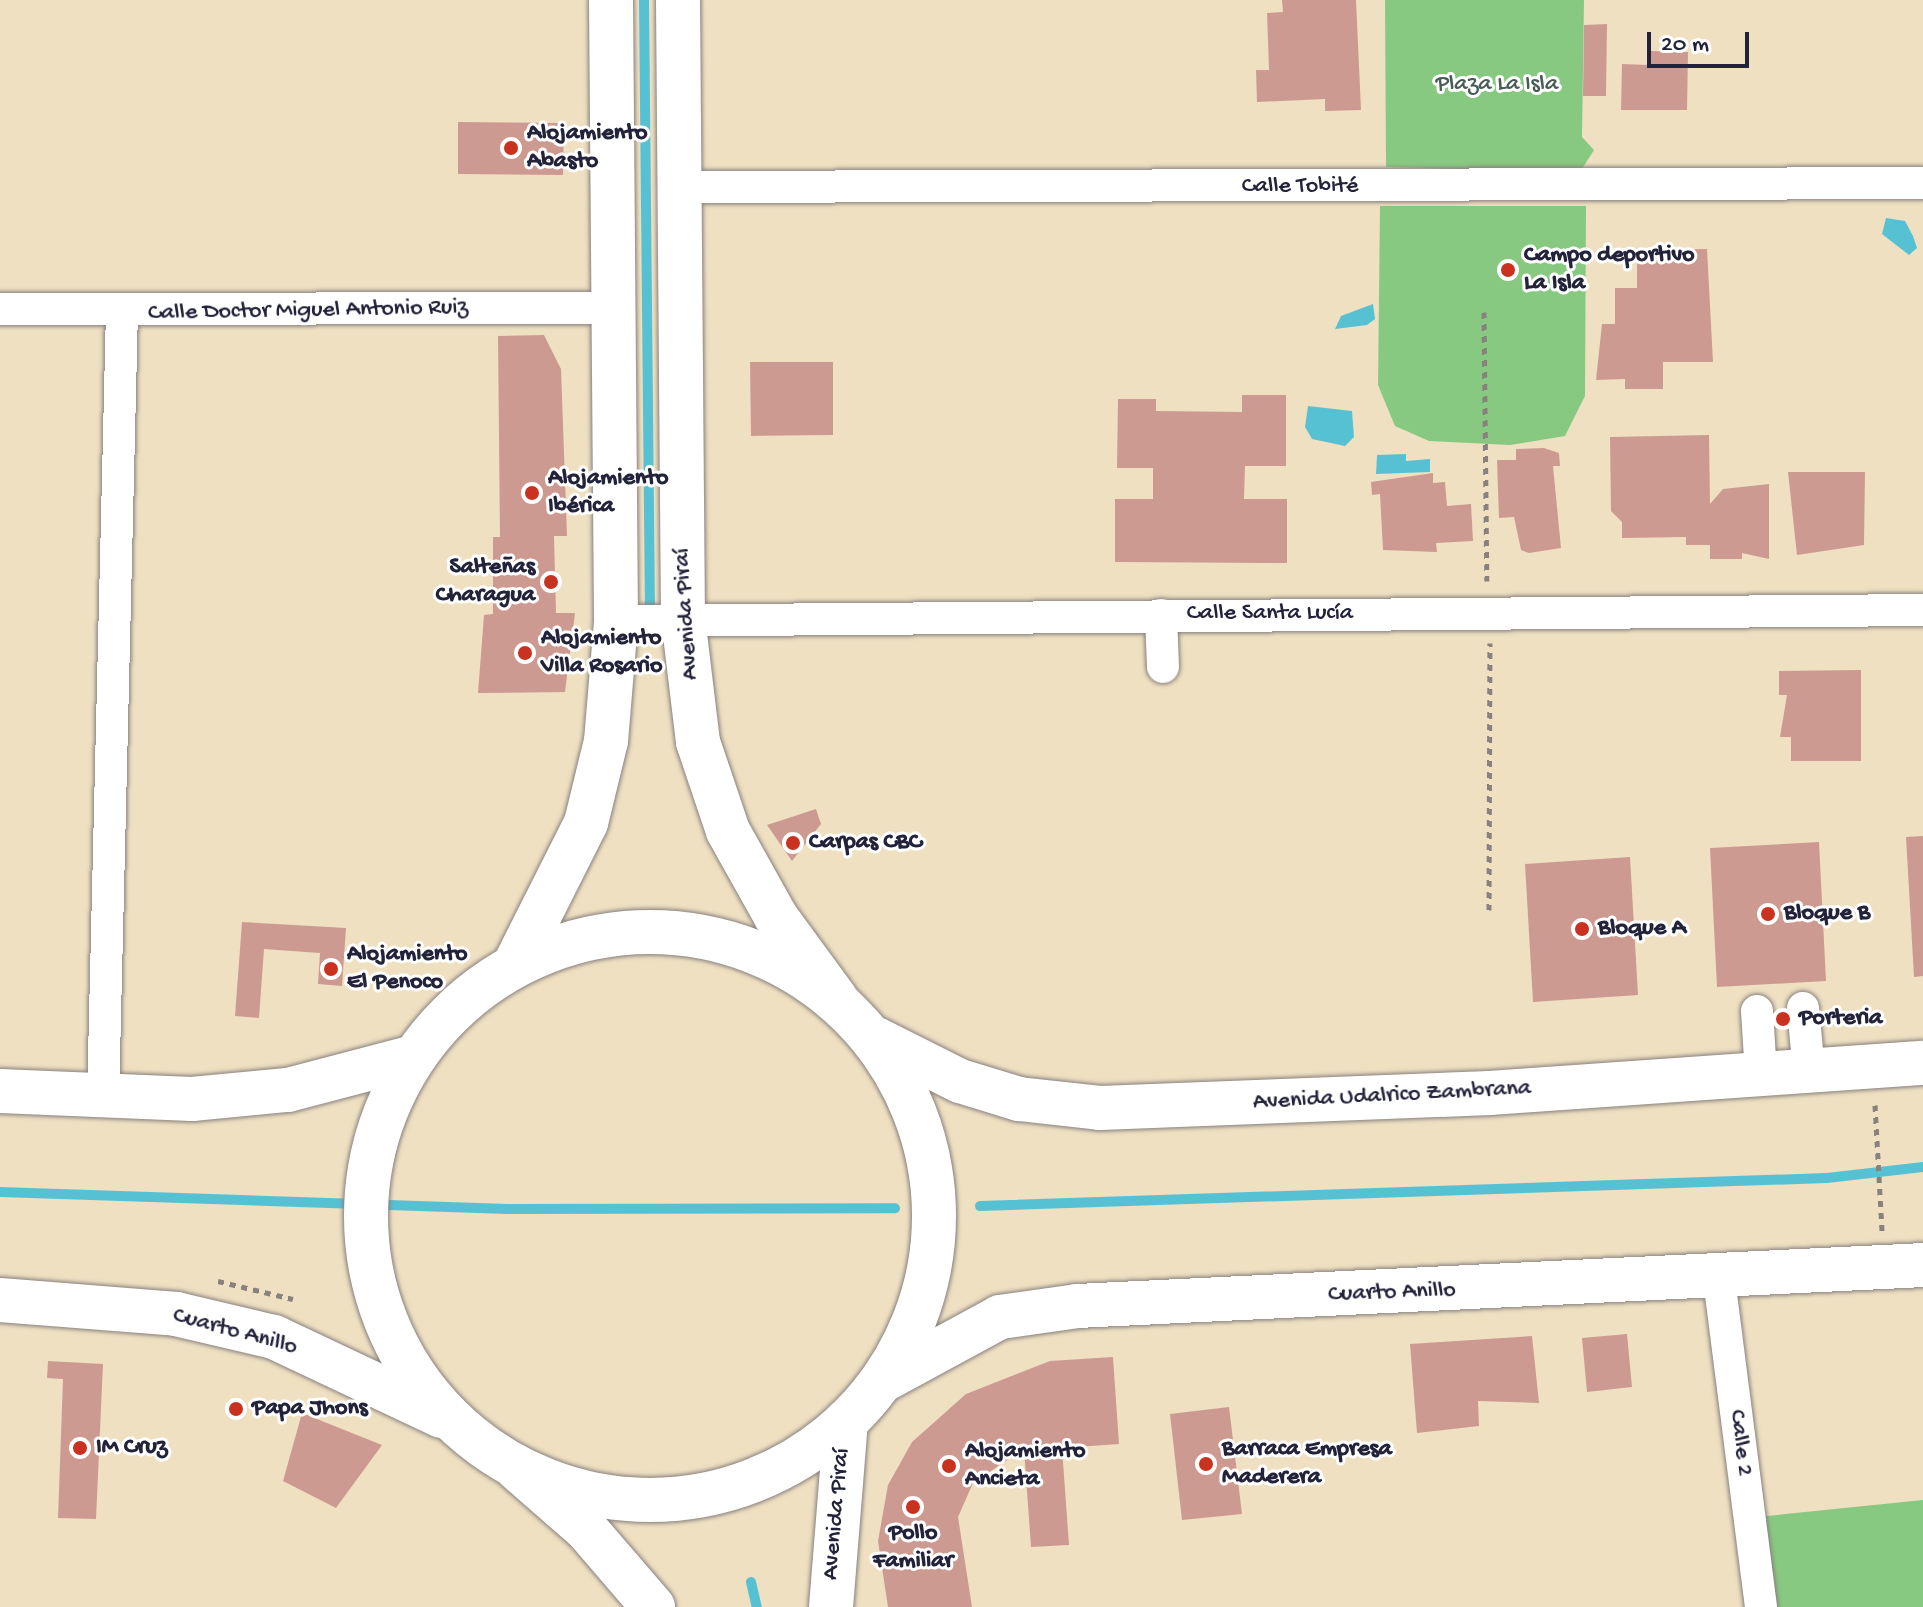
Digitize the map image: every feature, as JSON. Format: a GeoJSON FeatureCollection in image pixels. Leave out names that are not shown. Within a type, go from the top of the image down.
{"type":"FeatureCollection","features":[{"type":"Feature","properties":{"kind":"main road"},"geometry":{"type":"LineString","coordinates":[[514,966],[586,823],[606,741],[621,620],[611,0]]}},
{"type":"Feature","properties":{"kind":"main road","name":"Avenida Piraí"},"geometry":{"type":"LineString","coordinates":[[678,0],[678,618],[698,742],[728,831],[776,917],[836,999]]}},
{"type":"Feature","properties":{"kind":"main road"},"geometry":{"type":"LineString","coordinates":[[516,1468],[615,1498],[688,1498],[746,1484],[799,1458],[846,1422],[879,1384],[910,1330],[929,1269],[934,1205],[924,1140],[874,1037],[836,999],[779,961],[714,937],[646,930],[578,940],[514,966],[458,1005],[414,1057],[380,1130],[366,1206],[372,1275],[389,1329],[417,1379],[454,1422],[516,1468],[586,1529],[653,1607]]}},
{"type":"Feature","properties":{"kind":"main road","name":"Avenida Udalrico Zambrana"},"geometry":{"type":"LineString","coordinates":[[874,1037],[960,1081],[1019,1099],[1100,1108],[1923,1063]]}},
{"type":"Feature","properties":{"kind":"main road"},"geometry":{"type":"LineString","coordinates":[[0,1091],[103,1099],[288,1090],[414,1057]]}},
{"type":"Feature","properties":{"kind":"main road","name":"Cuarto Anillo"},"geometry":{"type":"LineString","coordinates":[[879,1384],[1000,1317],[1077,1306],[1719,1279],[1923,1265]]}},
{"type":"Feature","properties":{"kind":"main road","name":"Cuarto Anillo"},"geometry":{"type":"LineString","coordinates":[[0,1300],[176,1314],[274,1337],[454,1422]]}},
{"type":"Feature","properties":{"kind":"main road","name":"Avenida Piraí"},"geometry":{"type":"LineString","coordinates":[[831,1607],[846,1422]]}},
{"type":"Feature","properties":{"kind":"street","name":"Calle Tobité"},"geometry":{"type":"LineString","coordinates":[[677,187],[1923,183]]}},
{"type":"Feature","properties":{"kind":"street","name":"Calle Doctor Miguel Antonio Ruiz"},"geometry":{"type":"LineString","coordinates":[[0,309],[122,313],[615,308]]}},
{"type":"Feature","properties":{"kind":"street"},"geometry":{"type":"LineString","coordinates":[[103,1099],[122,313]]}},
{"type":"Feature","properties":{"kind":"street","name":"Calle Santa Lucía"},"geometry":{"type":"LineString","coordinates":[[621,620],[1923,610]]}},
{"type":"Feature","properties":{"kind":"street"},"geometry":{"type":"LineString","coordinates":[[1161,615],[1163,667]]}},
{"type":"Feature","properties":{"kind":"street"},"geometry":{"type":"LineString","coordinates":[[1803,1008],[1809,1071]]}},
{"type":"Feature","properties":{"kind":"street"},"geometry":{"type":"LineString","coordinates":[[1757,1011],[1761,1074]]}},
{"type":"Feature","properties":{"kind":"street","name":"Calle 2"},"geometry":{"type":"LineString","coordinates":[[1719,1279],[1761,1607]]}},
{"type":"Feature","properties":{"kind":"path"},"geometry":{"type":"LineString","coordinates":[[1875,1115],[1881,1223]]}},
{"type":"Feature","properties":{"kind":"green space","name":"Plaza La Isla"},"geometry":{"type":"Polygon","coordinates":[[[1385,0],[1584,0],[1582,137],[1594,150],[1580,172],[1386,167],[1385,0]]]}},
{"type":"Feature","properties":{"kind":"green space"},"geometry":{"type":"Polygon","coordinates":[[[1380,206],[1586,206],[1585,396],[1565,436],[1510,445],[1429,441],[1395,426],[1378,385],[1380,206]]]}},
{"type":"Feature","properties":{"kind":"green space"},"geometry":{"type":"Polygon","coordinates":[[[1923,1500],[1923,1607],[1769,1607],[1757,1517],[1923,1500]]]}},
{"type":"Feature","properties":{"kind":"water"},"geometry":{"type":"Polygon","coordinates":[[[1886,218],[1905,221],[1917,248],[1909,255],[1882,234],[1886,218]]]}},
{"type":"Feature","properties":{"kind":"water"},"geometry":{"type":"Polygon","coordinates":[[[1373,304],[1375,319],[1367,325],[1335,329],[1341,316],[1373,304]]]}},
{"type":"Feature","properties":{"kind":"water"},"geometry":{"type":"Polygon","coordinates":[[[1308,406],[1352,411],[1354,437],[1345,446],[1312,439],[1305,427],[1308,406]]]}},
{"type":"Feature","properties":{"kind":"water"},"geometry":{"type":"Polygon","coordinates":[[[1406,454],[1406,461],[1430,459],[1430,472],[1376,474],[1377,455],[1406,454]]]}},
{"type":"Feature","properties":{"kind":"building"},"geometry":{"type":"Polygon","coordinates":[[[1282,0],[1356,0],[1361,110],[1325,111],[1325,99],[1257,102],[1256,70],[1269,70],[1267,13],[1283,12],[1282,0]]]}},
{"type":"Feature","properties":{"kind":"building"},"geometry":{"type":"Polygon","coordinates":[[[1607,24],[1606,96],[1583,96],[1584,25],[1607,24]]]}},
{"type":"Feature","properties":{"kind":"building"},"geometry":{"type":"Polygon","coordinates":[[[1649,51],[1688,52],[1687,110],[1621,110],[1622,64],[1649,65],[1649,51]]]}},
{"type":"Feature","properties":{"kind":"building","name":"Alojamiento Abasto"},"geometry":{"type":"Polygon","coordinates":[[[458,122],[564,123],[563,175],[458,174],[458,122]]]}},
{"type":"Feature","properties":{"kind":"building"},"geometry":{"type":"Polygon","coordinates":[[[1707,249],[1713,362],[1663,362],[1663,389],[1625,389],[1625,379],[1596,380],[1602,324],[1615,324],[1615,288],[1637,288],[1637,250],[1707,249]]]}},
{"type":"Feature","properties":{"kind":"building"},"geometry":{"type":"Polygon","coordinates":[[[544,335],[561,369],[567,536],[554,536],[556,613],[575,613],[565,692],[478,693],[484,615],[493,614],[493,537],[500,537],[498,336],[544,335]]]}},
{"type":"Feature","properties":{"kind":"building"},"geometry":{"type":"Polygon","coordinates":[[[750,362],[833,362],[833,435],[751,436],[750,362]]]}},
{"type":"Feature","properties":{"kind":"building"},"geometry":{"type":"Polygon","coordinates":[[[1242,395],[1286,395],[1286,466],[1245,466],[1244,499],[1287,499],[1287,563],[1115,562],[1115,499],[1153,499],[1153,468],[1117,468],[1118,399],[1156,399],[1156,411],[1242,412],[1242,395]]]}},
{"type":"Feature","properties":{"kind":"building"},"geometry":{"type":"Polygon","coordinates":[[[1709,435],[1710,504],[1723,489],[1769,484],[1769,559],[1742,553],[1742,559],[1710,559],[1710,545],[1686,545],[1686,537],[1622,538],[1622,522],[1611,511],[1610,437],[1709,435]]]}},
{"type":"Feature","properties":{"kind":"building"},"geometry":{"type":"Polygon","coordinates":[[[1544,448],[1559,453],[1560,466],[1553,466],[1561,548],[1529,553],[1521,550],[1514,517],[1499,518],[1497,460],[1516,460],[1516,449],[1544,448]]]}},
{"type":"Feature","properties":{"kind":"building"},"geometry":{"type":"Polygon","coordinates":[[[1788,472],[1865,472],[1864,545],[1797,555],[1788,472]]]}},
{"type":"Feature","properties":{"kind":"building"},"geometry":{"type":"Polygon","coordinates":[[[1433,473],[1433,483],[1445,482],[1447,506],[1471,504],[1473,541],[1436,543],[1437,552],[1383,550],[1380,494],[1372,495],[1371,482],[1433,473]]]}},
{"type":"Feature","properties":{"kind":"building"},"geometry":{"type":"Polygon","coordinates":[[[1861,670],[1861,761],[1791,761],[1791,737],[1780,737],[1787,695],[1779,695],[1779,671],[1861,670]]]}},
{"type":"Feature","properties":{"kind":"building","name":"Carpas CBC"},"geometry":{"type":"Polygon","coordinates":[[[816,809],[821,824],[792,861],[767,825],[816,809]]]}},
{"type":"Feature","properties":{"kind":"building"},"geometry":{"type":"Polygon","coordinates":[[[1923,836],[1923,976],[1914,977],[1906,837],[1923,836]]]}},
{"type":"Feature","properties":{"kind":"building","name":"Bloque B"},"geometry":{"type":"Polygon","coordinates":[[[1819,842],[1826,981],[1717,987],[1710,848],[1819,842]]]}},
{"type":"Feature","properties":{"kind":"building","name":"Bloque A"},"geometry":{"type":"Polygon","coordinates":[[[1630,857],[1638,995],[1533,1002],[1525,864],[1630,857]]]}},
{"type":"Feature","properties":{"kind":"building","name":"Alojamiento El Penoco"},"geometry":{"type":"Polygon","coordinates":[[[242,922],[346,928],[342,986],[318,984],[320,953],[264,949],[259,1018],[235,1016],[242,922]]]}},
{"type":"Feature","properties":{"kind":"building","name":"Porteria"},"geometry":{"type":"Polygon","coordinates":[[[1791,1013],[1792,1023],[1775,1025],[1774,1014],[1791,1013]]]}},
{"type":"Feature","properties":{"kind":"building"},"geometry":{"type":"Polygon","coordinates":[[[1627,1334],[1632,1387],[1587,1392],[1582,1338],[1627,1334]]]}},
{"type":"Feature","properties":{"kind":"building"},"geometry":{"type":"Polygon","coordinates":[[[1532,1336],[1539,1403],[1478,1401],[1479,1426],[1417,1433],[1410,1344],[1532,1336]]]}},
{"type":"Feature","properties":{"kind":"building","name":"Alojamiento Ancieta"},"geometry":{"type":"Polygon","coordinates":[[[1113,1357],[1119,1444],[1062,1448],[1069,1545],[1031,1547],[1024,1449],[973,1483],[958,1517],[972,1607],[888,1607],[878,1541],[888,1485],[912,1442],[966,1394],[1050,1361],[1113,1357]]]}},
{"type":"Feature","properties":{"kind":"building","name":"IM Cruz"},"geometry":{"type":"Polygon","coordinates":[[[48,1361],[103,1364],[96,1519],[58,1518],[63,1379],[47,1378],[48,1361]]]}},
{"type":"Feature","properties":{"kind":"building","name":"Barraca Empresa Maderera"},"geometry":{"type":"Polygon","coordinates":[[[1229,1407],[1242,1514],[1182,1520],[1170,1414],[1229,1407]]]}},
{"type":"Feature","properties":{"kind":"building"},"geometry":{"type":"Polygon","coordinates":[[[302,1413],[382,1445],[336,1508],[283,1481],[302,1413]]]}},
{"type":"Feature","properties":{"kind":"waterway"},"geometry":{"type":"LineString","coordinates":[[644,0],[650,618]]}},
{"type":"Feature","properties":{"kind":"waterway"},"geometry":{"type":"LineString","coordinates":[[980,1206],[1827,1178],[1923,1167]]}},
{"type":"Feature","properties":{"kind":"waterway"},"geometry":{"type":"LineString","coordinates":[[0,1192],[508,1209],[895,1208]]}},
{"type":"Feature","properties":{"kind":"waterway"},"geometry":{"type":"LineString","coordinates":[[751,1582],[757,1607]]}},
{"type":"Feature","properties":{"kind":"place","name":"Alojamiento Abasto"},"geometry":{"type":"Point","coordinates":[511,148]}},
{"type":"Feature","properties":{"kind":"place","name":"Campo deportivo La Isla"},"geometry":{"type":"Point","coordinates":[1508,270]}},
{"type":"Feature","properties":{"kind":"place","name":"Alojamiento Ibérica"},"geometry":{"type":"Point","coordinates":[532,493]}},
{"type":"Feature","properties":{"kind":"place","name":"Salteñas Charagua"},"geometry":{"type":"Point","coordinates":[551,582]}},
{"type":"Feature","properties":{"kind":"place","name":"Alojamiento Villa Rosario"},"geometry":{"type":"Point","coordinates":[525,653]}},
{"type":"Feature","properties":{"kind":"place","name":"Carpas CBC"},"geometry":{"type":"Point","coordinates":[793,843]}},
{"type":"Feature","properties":{"kind":"place","name":"Bloque B"},"geometry":{"type":"Point","coordinates":[1768,914]}},
{"type":"Feature","properties":{"kind":"place","name":"Bloque A"},"geometry":{"type":"Point","coordinates":[1582,929]}},
{"type":"Feature","properties":{"kind":"place","name":"Alojamiento El Penoco"},"geometry":{"type":"Point","coordinates":[331,969]}},
{"type":"Feature","properties":{"kind":"place","name":"Porteria"},"geometry":{"type":"Point","coordinates":[1783,1019]}},
{"type":"Feature","properties":{"kind":"place","name":"Papa Jhons"},"geometry":{"type":"Point","coordinates":[236,1409]}},
{"type":"Feature","properties":{"kind":"place","name":"IM Cruz"},"geometry":{"type":"Point","coordinates":[80,1448]}},
{"type":"Feature","properties":{"kind":"place","name":"Barraca Empresa Maderera"},"geometry":{"type":"Point","coordinates":[1206,1464]}},
{"type":"Feature","properties":{"kind":"place","name":"Alojamiento Ancieta"},"geometry":{"type":"Point","coordinates":[949,1466]}},
{"type":"Feature","properties":{"kind":"place","name":"Pollo Familiar"},"geometry":{"type":"Point","coordinates":[913,1507]}}]}
